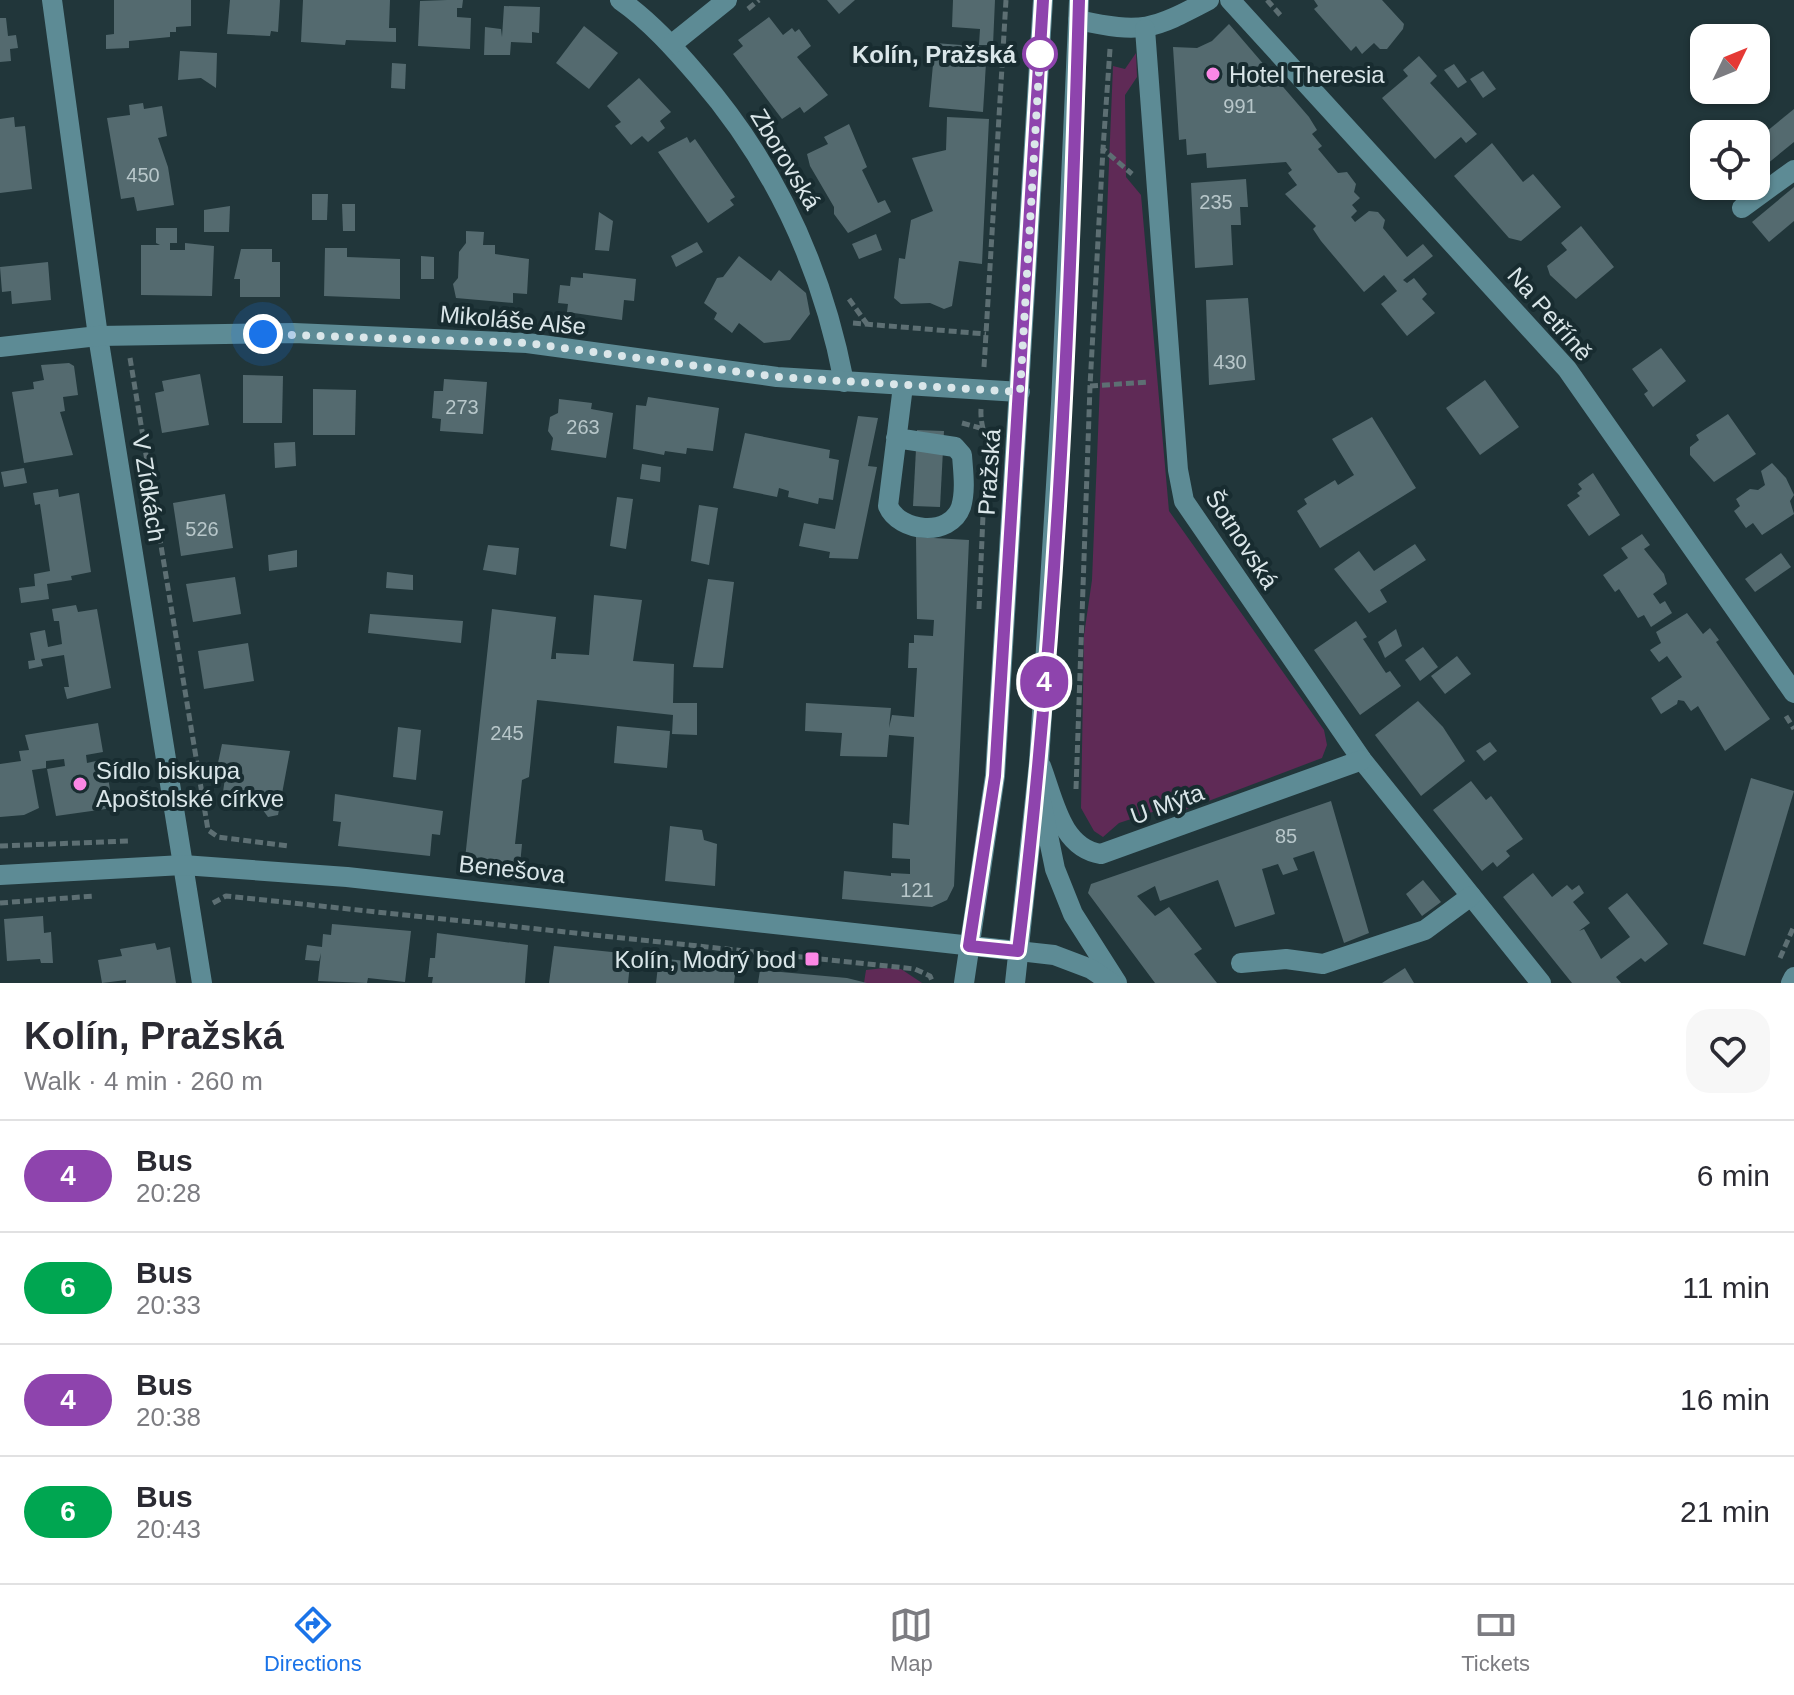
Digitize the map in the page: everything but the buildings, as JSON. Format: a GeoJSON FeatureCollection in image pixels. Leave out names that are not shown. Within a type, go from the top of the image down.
{"type":"FeatureCollection","features":[{"type":"Feature","properties":{"kind":"street","name":"V Zídkách"},"geometry":{"type":"LineString","coordinates":[[52,0],[98,336],[202,983]]}},
{"type":"Feature","properties":{"kind":"street","name":"Zborovská"},"geometry":{"type":"LineString","coordinates":[[620,0],[671,45],[739,127],[779,188],[832,321],[844,382]]}},
{"type":"Feature","properties":{"kind":"street"},"geometry":{"type":"LineString","coordinates":[[671,45],[727,0]]}},
{"type":"Feature","properties":{"kind":"street","name":"Pražská"},"geometry":{"type":"LineString","coordinates":[[964,983],[995,776],[1043,0]]}},
{"type":"Feature","properties":{"kind":"street"},"geometry":{"type":"LineString","coordinates":[[1015,983],[1038,772],[1060,420],[1079,10],[1111,27],[1145,29],[1165,23],[1209,0]]}},
{"type":"Feature","properties":{"kind":"street","name":"Na Petříně"},"geometry":{"type":"LineString","coordinates":[[1230,0],[1567,369],[1786,699]]}},
{"type":"Feature","properties":{"kind":"street","name":"Šotnovská"},"geometry":{"type":"LineString","coordinates":[[1145,29],[1178,470],[1184,501],[1362,760],[1541,983]]}},
{"type":"Feature","properties":{"kind":"street"},"geometry":{"type":"LineString","coordinates":[[1742,208],[1794,170]]}},
{"type":"Feature","properties":{"kind":"street","name":"Mikoláše Alše"},"geometry":{"type":"LineString","coordinates":[[0,347],[98,336],[294,333],[527,343],[777,377],[1020,392]]}},
{"type":"Feature","properties":{"kind":"street"},"geometry":{"type":"LineString","coordinates":[[896,438],[955,447],[962,455],[964,484],[960,508],[953,519],[943,525],[908,526],[893,517],[888,506],[896,438],[903,386]]}},
{"type":"Feature","properties":{"kind":"street","name":"U Mýta"},"geometry":{"type":"LineString","coordinates":[[1038,772],[1069,838],[1085,852],[1113,851],[1362,760]]}},
{"type":"Feature","properties":{"kind":"street"},"geometry":{"type":"LineString","coordinates":[[1038,772],[1060,880],[1073,914],[1114,983]]}},
{"type":"Feature","properties":{"kind":"street","name":"Benešova"},"geometry":{"type":"LineString","coordinates":[[0,875],[183,865],[362,879],[1018,951]]}},
{"type":"Feature","properties":{"kind":"street"},"geometry":{"type":"LineString","coordinates":[[1241,963],[1286,959],[1323,964],[1425,930],[1471,896]]}},
{"type":"Feature","properties":{"kind":"street"},"geometry":{"type":"LineString","coordinates":[[1018,951],[1054,955],[1091,969],[1114,983]]}},
{"type":"Feature","properties":{"kind":"street"},"geometry":{"type":"LineString","coordinates":[[1791,983],[1794,977]]}},
{"type":"Feature","properties":{"kind":"path"},"geometry":{"type":"LineString","coordinates":[[986,456],[987,442],[980,428],[1006,0]]}},
{"type":"Feature","properties":{"kind":"path"},"geometry":{"type":"LineString","coordinates":[[1076,793],[1090,386],[1111,27]]}},
{"type":"Feature","properties":{"kind":"path"},"geometry":{"type":"LineString","coordinates":[[1103,149],[1158,199]]}},
{"type":"Feature","properties":{"kind":"path"},"geometry":{"type":"LineString","coordinates":[[832,321],[986,334]]}},
{"type":"Feature","properties":{"kind":"path"},"geometry":{"type":"LineString","coordinates":[[136,336],[135,350],[129,355],[208,830]]}},
{"type":"Feature","properties":{"kind":"path"},"geometry":{"type":"LineString","coordinates":[[1090,386],[1171,380]]}},
{"type":"Feature","properties":{"kind":"path"},"geometry":{"type":"LineString","coordinates":[[978,618],[984,500]]}},
{"type":"Feature","properties":{"kind":"path"},"geometry":{"type":"LineString","coordinates":[[1786,699],[1794,729]]}},
{"type":"Feature","properties":{"kind":"path"},"geometry":{"type":"LineString","coordinates":[[0,846],[133,841]]}},
{"type":"Feature","properties":{"kind":"path"},"geometry":{"type":"LineString","coordinates":[[213,903],[226,896],[915,969],[930,976],[933,983]]}},
{"type":"Feature","properties":{"kind":"shaded area"},"geometry":{"type":"Polygon","coordinates":[[[1136,53],[1137,77],[1125,95],[1126,177],[1141,195],[1169,511],[1324,730],[1327,745],[1322,758],[1182,811],[1177,804],[1119,823],[1103,837],[1094,831],[1081,808],[1084,635],[1092,580],[1113,66],[1125,69],[1136,53]]]}},
{"type":"Feature","properties":{"kind":"shaded area"},"geometry":{"type":"Polygon","coordinates":[[[901,969],[922,983],[864,983],[866,970],[901,969]]]}},
{"type":"Feature","properties":{"kind":"bus line","name":"4"},"geometry":{"type":"LineString","coordinates":[[1043,0],[995,776],[969,946],[1018,951],[1039,762],[1061,404],[1079,0]]}},
{"type":"Feature","properties":{"kind":"place","name":"Kolín, Pražská"},"geometry":{"type":"Point","coordinates":[1040,54]}},
{"type":"Feature","properties":{"kind":"place","name":"Hotel Theresia"},"geometry":{"type":"Point","coordinates":[1213,74]}},
{"type":"Feature","properties":{"kind":"place","name":"Sídlo biskupa Apoštolské církve"},"geometry":{"type":"Point","coordinates":[80,784]}},
{"type":"Feature","properties":{"kind":"place","name":"Kolín, Modrý bod"},"geometry":{"type":"Point","coordinates":[812,959]}},
{"type":"Feature","properties":{"kind":"route"},"geometry":{"type":"LineString","coordinates":[[263,334],[527,343],[777,377],[1020,392],[1027,232],[1040,54]]}}]}
